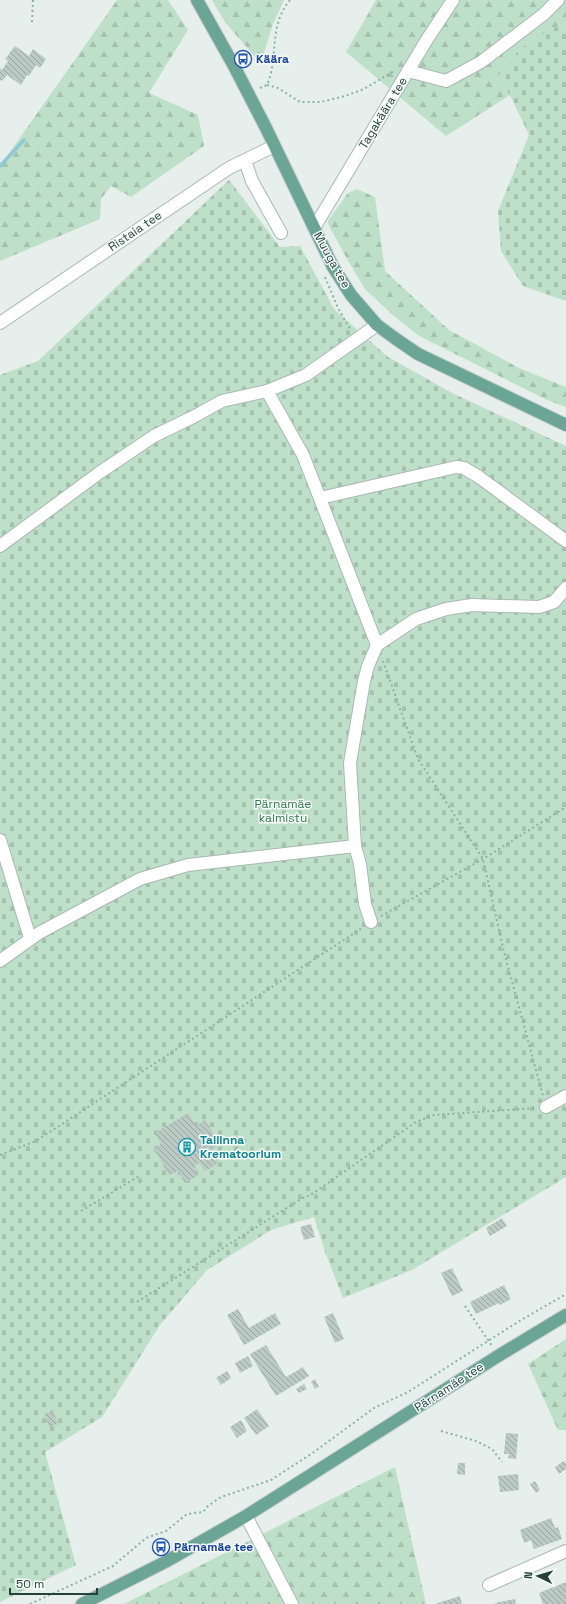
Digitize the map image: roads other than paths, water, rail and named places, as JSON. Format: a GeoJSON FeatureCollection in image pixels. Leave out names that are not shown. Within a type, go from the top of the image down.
{"type":"FeatureCollection","features":[{"type":"Feature","properties":{"kind":"main road","name":"Muuga tee"},"geometry":{"type":"LineString","coordinates":[[197,0],[234,66],[333,267],[351,294],[377,325],[418,354],[566,425]]}},
{"type":"Feature","properties":{"kind":"main road","name":"Pärnamäe tee"},"geometry":{"type":"LineString","coordinates":[[82,1604],[167,1561],[246,1516],[498,1356],[566,1315]]}},
{"type":"Feature","properties":{"kind":"street","name":"Tagakäära tee"},"geometry":{"type":"LineString","coordinates":[[314,228],[403,70],[453,0]]}},
{"type":"Feature","properties":{"kind":"street"},"geometry":{"type":"LineString","coordinates":[[403,70],[446,81],[481,62],[544,14],[558,0]]}},
{"type":"Feature","properties":{"kind":"street","name":"Ristaia tee"},"geometry":{"type":"LineString","coordinates":[[0,323],[229,168],[274,146]]}},
{"type":"Feature","properties":{"kind":"street"},"geometry":{"type":"LineString","coordinates":[[245,161],[252,181],[281,233]]}},
{"type":"Feature","properties":{"kind":"street"},"geometry":{"type":"LineString","coordinates":[[0,546],[99,473],[154,436],[222,401],[267,391],[306,375],[377,325]]}},
{"type":"Feature","properties":{"kind":"street"},"geometry":{"type":"LineString","coordinates":[[267,391],[303,455],[377,645]]}},
{"type":"Feature","properties":{"kind":"street"},"geometry":{"type":"LineString","coordinates":[[320,498],[456,467],[464,468],[479,476],[566,541]]}},
{"type":"Feature","properties":{"kind":"street"},"geometry":{"type":"LineString","coordinates":[[371,922],[365,904],[360,864],[355,846],[350,763],[364,681],[368,666],[377,645],[416,619],[446,609],[472,605],[539,606],[554,602],[566,588]]}},
{"type":"Feature","properties":{"kind":"street"},"geometry":{"type":"LineString","coordinates":[[0,840],[30,938]]}},
{"type":"Feature","properties":{"kind":"street"},"geometry":{"type":"LineString","coordinates":[[0,961],[30,938],[140,879],[188,865],[355,846]]}},
{"type":"Feature","properties":{"kind":"street"},"geometry":{"type":"LineString","coordinates":[[546,1107],[566,1096]]}},
{"type":"Feature","properties":{"kind":"street"},"geometry":{"type":"LineString","coordinates":[[246,1516],[292,1604]]}},
{"type":"Feature","properties":{"kind":"street"},"geometry":{"type":"LineString","coordinates":[[489,1585],[566,1551]]}},
{"type":"Feature","properties":{"kind":"waterway"},"geometry":{"type":"LineString","coordinates":[[0,166],[24,140]]}},
{"type":"Feature","properties":{"kind":"place","name":"Käära"},"geometry":{"type":"Point","coordinates":[243,59]}},
{"type":"Feature","properties":{"kind":"place","name":"Tallinna Krematoorium"},"geometry":{"type":"Point","coordinates":[187,1147]}},
{"type":"Feature","properties":{"kind":"place","name":"Pärnamäe tee"},"geometry":{"type":"Point","coordinates":[161,1547]}},
{"type":"Feature","properties":{"kind":"park label","name":"Pärnamäe kalmistu"},"geometry":{"type":"Point","coordinates":[283,811]}}]}
